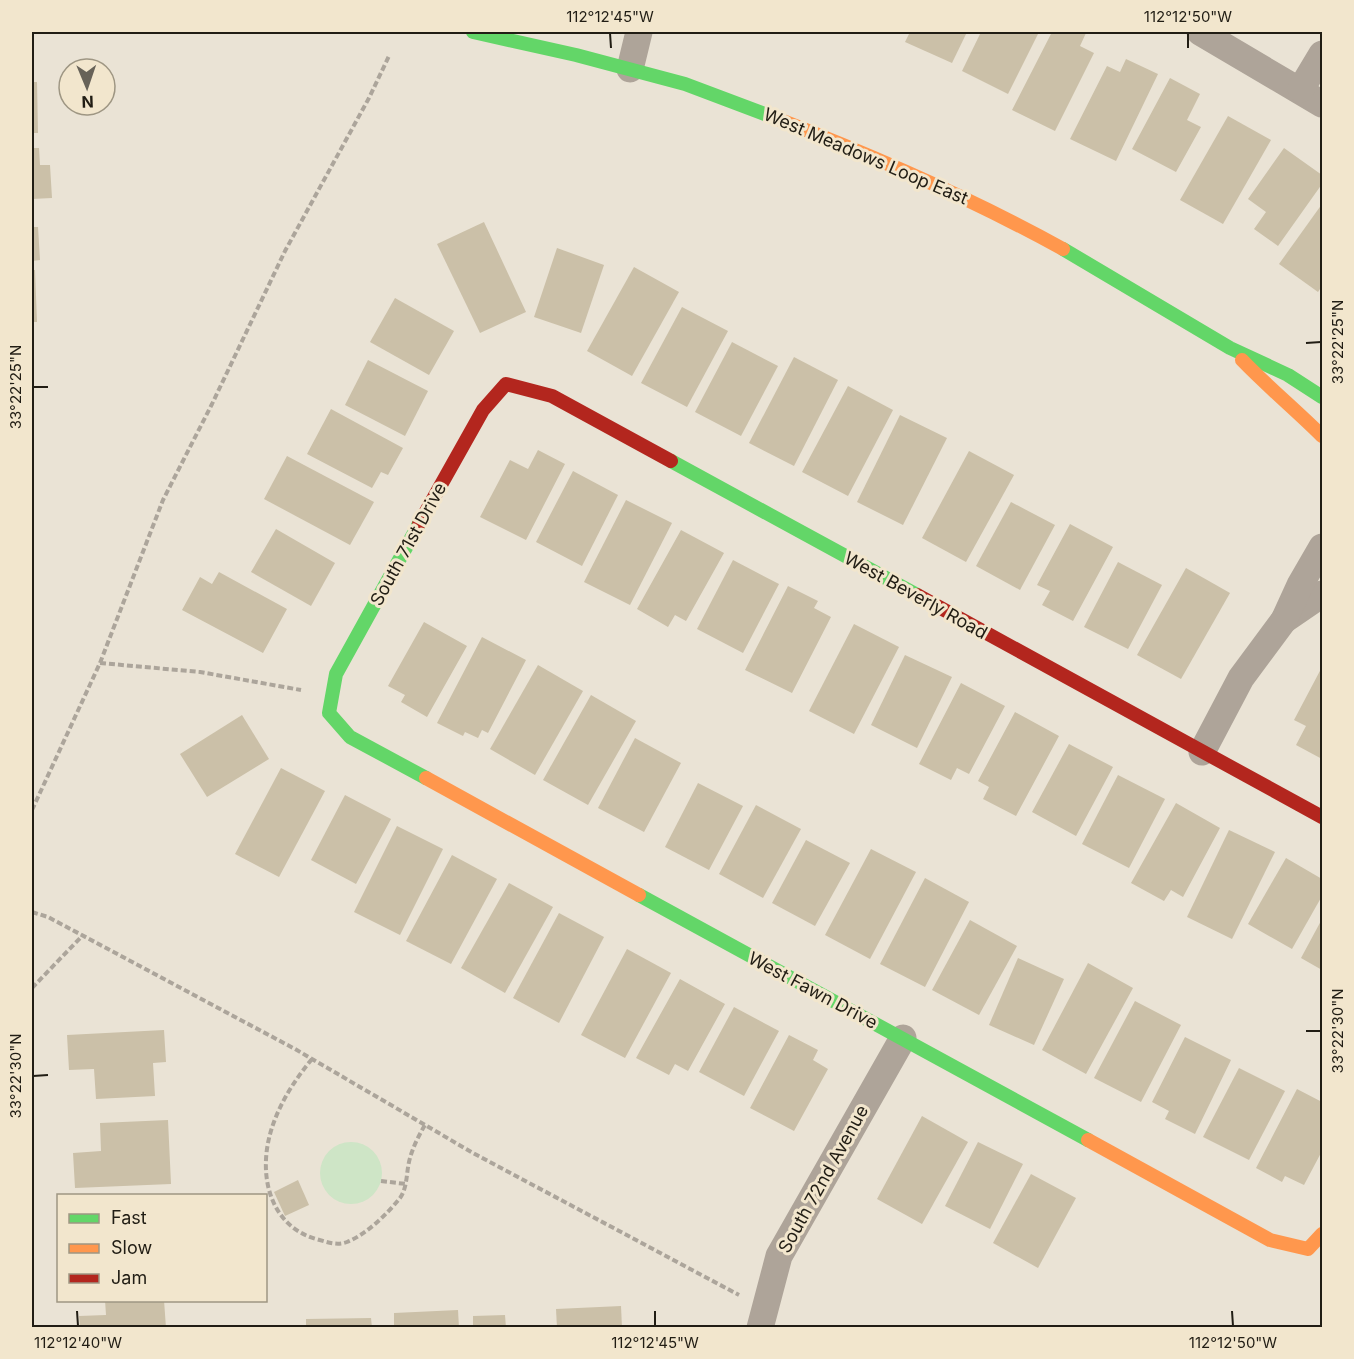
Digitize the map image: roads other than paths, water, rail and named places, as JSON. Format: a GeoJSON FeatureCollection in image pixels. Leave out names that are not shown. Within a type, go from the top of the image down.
{"type":"FeatureCollection","features":[{"type":"Feature","properties":{"kind":"street","name":"West Meadows Loop East"},"geometry":{"type":"LineString","coordinates":[[473,32],[685,84],[877,157],[991,209],[1094,266],[1230,348]]}},
{"type":"Feature","properties":{"kind":"street"},"geometry":{"type":"LineString","coordinates":[[630,69],[639,32]]}},
{"type":"Feature","properties":{"kind":"street"},"geometry":{"type":"LineString","coordinates":[[1200,32],[1312,97],[1323,54]]}},
{"type":"Feature","properties":{"kind":"street"},"geometry":{"type":"LineString","coordinates":[[1230,348],[1288,375],[1323,397]]}},
{"type":"Feature","properties":{"kind":"street"},"geometry":{"type":"LineString","coordinates":[[1230,348],[1274,394],[1292,406],[1323,436]]}},
{"type":"Feature","properties":{"kind":"street","name":"South 71st Drive"},"geometry":{"type":"LineString","coordinates":[[329,713],[336,675],[477,420],[506,384]]}},
{"type":"Feature","properties":{"kind":"street","name":"West Beverly Road"},"geometry":{"type":"LineString","coordinates":[[506,384],[552,396],[1323,817]]}},
{"type":"Feature","properties":{"kind":"street"},"geometry":{"type":"LineString","coordinates":[[1202,752],[1241,678],[1284,620],[1300,585],[1323,547]]}},
{"type":"Feature","properties":{"kind":"street"},"geometry":{"type":"LineString","coordinates":[[1284,620],[1323,594]]}},
{"type":"Feature","properties":{"kind":"street","name":"West Fawn Drive"},"geometry":{"type":"LineString","coordinates":[[329,713],[350,737],[631,893],[903,1038],[1270,1240],[1308,1249],[1323,1234]]}},
{"type":"Feature","properties":{"kind":"street","name":"South 72nd Avenue"},"geometry":{"type":"LineString","coordinates":[[760,1328],[779,1256],[903,1038]]}}]}
